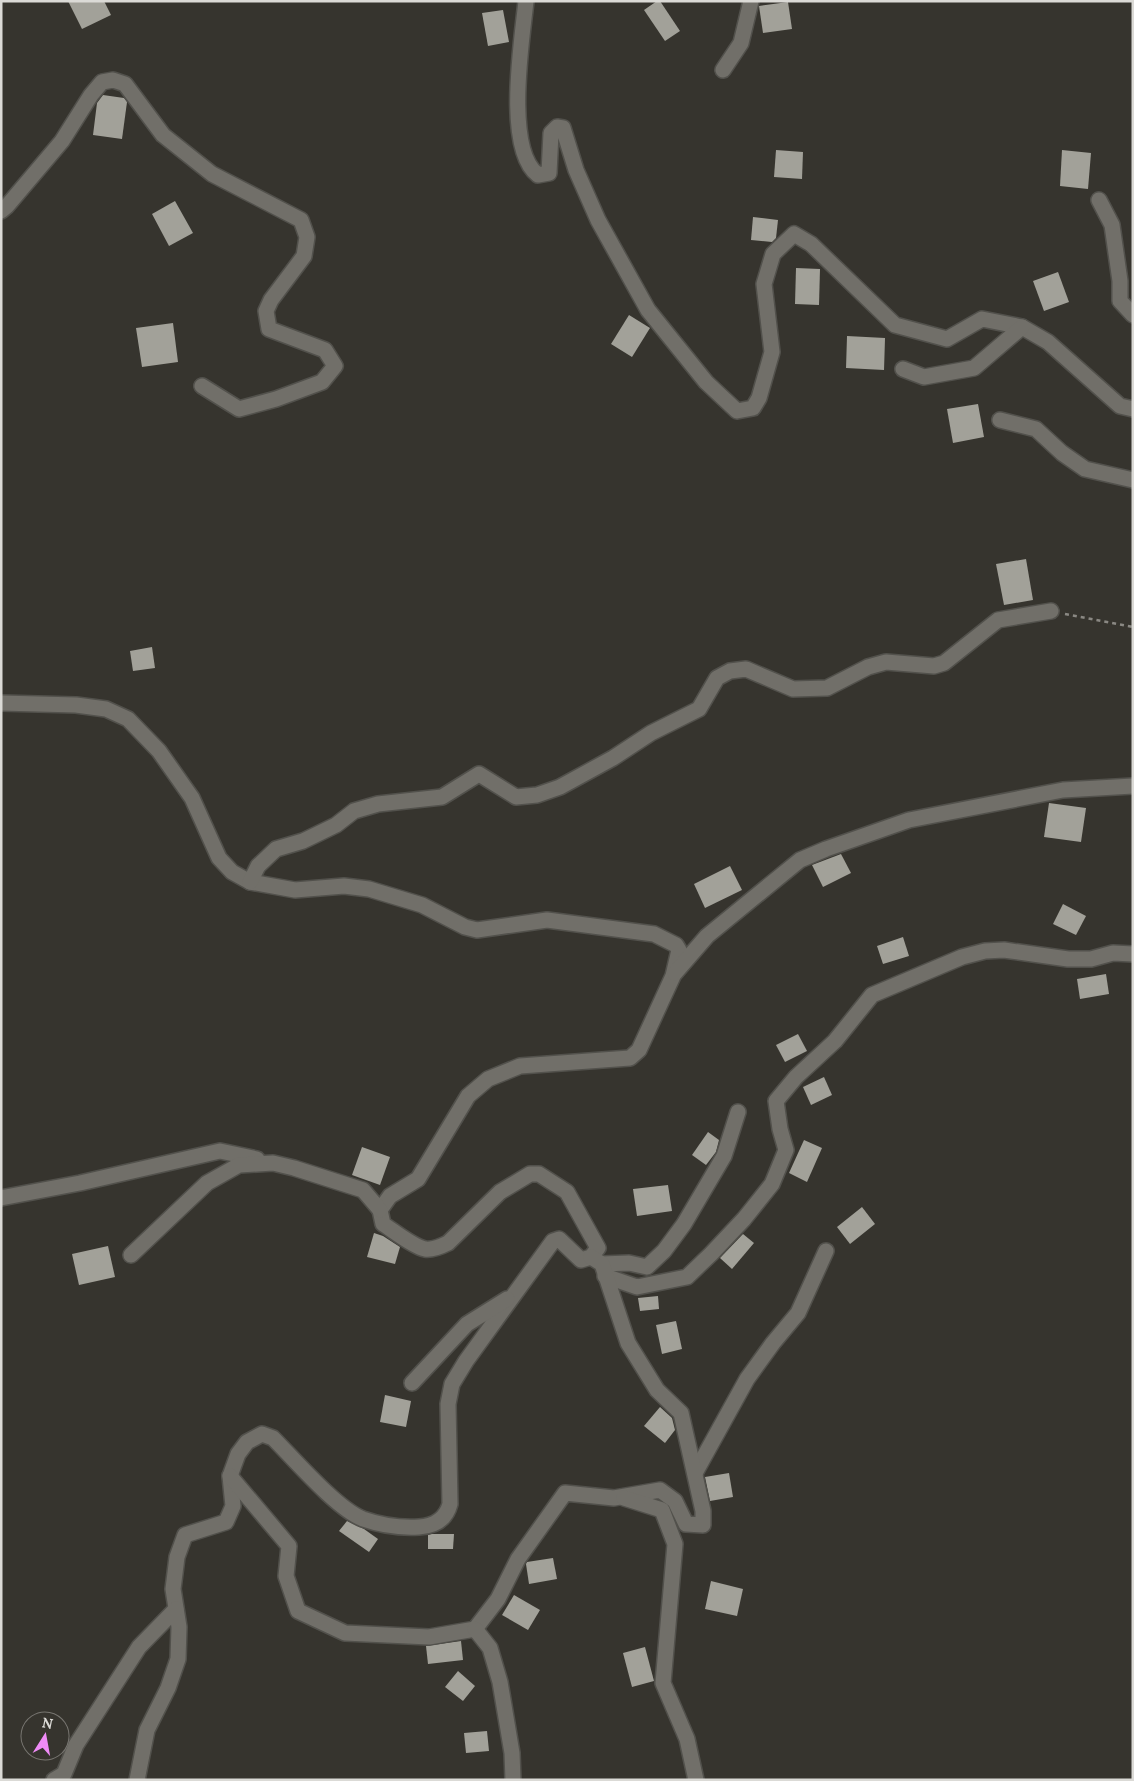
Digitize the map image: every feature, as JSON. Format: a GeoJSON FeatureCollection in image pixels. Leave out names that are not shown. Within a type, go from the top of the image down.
{"type":"FeatureCollection","features":[{"type":"Feature","properties":{"kind":"street"},"geometry":{"type":"LineString","coordinates":[[526,1],[517,98],[520,143],[531,170],[538,175],[549,173],[551,133],[557,127],[563,128],[576,170],[598,220],[648,310],[706,382],[738,411],[753,408],[759,398],[772,352],[764,284],[773,254],[794,234],[811,244],[895,325],[947,339],[982,320],[1022,327],[1048,342],[1120,406],[1133,409]]}},
{"type":"Feature","properties":{"kind":"street"},"geometry":{"type":"LineString","coordinates":[[724,70],[741,43],[751,1]]}},
{"type":"Feature","properties":{"kind":"street"},"geometry":{"type":"LineString","coordinates":[[1,210],[62,141],[91,95],[102,82],[113,80],[125,84],[163,135],[212,174],[301,220],[307,237],[304,256],[271,300],[266,311],[269,329],[325,350],[335,366],[322,382],[276,399],[239,409],[202,386]]}},
{"type":"Feature","properties":{"kind":"street"},"geometry":{"type":"LineString","coordinates":[[1099,200],[1112,225],[1120,281],[1120,300],[1133,315]]}},
{"type":"Feature","properties":{"kind":"street"},"geometry":{"type":"LineString","coordinates":[[903,369],[924,377],[974,368],[1022,327]]}},
{"type":"Feature","properties":{"kind":"street"},"geometry":{"type":"LineString","coordinates":[[1000,420],[1036,428],[1062,453],[1085,469],[1133,480]]}},
{"type":"Feature","properties":{"kind":"street"},"geometry":{"type":"LineString","coordinates":[[250,882],[258,866],[276,849],[303,841],[336,825],[354,811],[378,804],[442,798],[479,774],[516,797],[537,795],[560,786],[613,758],[651,733],[699,709],[717,678],[730,671],[746,669],[793,689],[827,688],[868,667],[886,662],[934,666],[944,663],[998,620],[1051,611]]}},
{"type":"Feature","properties":{"kind":"street"},"geometry":{"type":"LineString","coordinates":[[1,703],[76,704],[106,709],[128,719],[159,751],[192,798],[219,858],[232,872],[250,882],[295,890],[344,886],[369,889],[422,905],[465,927],[477,930],[547,920],[654,934],[676,945],[679,950],[673,976],[640,1050],[630,1058],[520,1066],[488,1079],[468,1096],[418,1179],[390,1196],[380,1210]]}},
{"type":"Feature","properties":{"kind":"street"},"geometry":{"type":"LineString","coordinates":[[673,976],[707,936],[800,860],[909,820],[1063,790],[1133,786]]}},
{"type":"Feature","properties":{"kind":"street"},"geometry":{"type":"LineString","coordinates":[[137,1780],[147,1730],[168,1688],[178,1659],[179,1627],[172,1589],[177,1557],[185,1534],[226,1522],[233,1506],[230,1476],[238,1454],[247,1442],[262,1434],[273,1438],[340,1504],[362,1519],[404,1528],[426,1527],[442,1520],[447,1514],[450,1504],[448,1404],[452,1384],[466,1361],[553,1241],[559,1239],[582,1260],[600,1266],[637,1287],[687,1277],[744,1219],[772,1184],[786,1150],[780,1129],[776,1102],[796,1077],[835,1040],[872,995],[962,957],[985,951],[1004,950],[1068,959],[1091,959],[1113,953],[1133,954]]}},
{"type":"Feature","properties":{"kind":"street"},"geometry":{"type":"LineString","coordinates":[[600,1266],[628,1263],[647,1267],[664,1251],[684,1224],[724,1156],[738,1112]]}},
{"type":"Feature","properties":{"kind":"street"},"geometry":{"type":"LineString","coordinates":[[1,1198],[80,1183],[220,1151],[273,1163],[363,1190],[380,1210],[383,1224],[426,1249],[440,1247],[448,1243],[500,1192],[530,1174],[539,1174],[567,1192],[598,1248],[600,1266],[628,1343],[657,1390],[681,1413],[703,1510],[703,1525],[686,1524],[675,1501],[660,1490],[623,1498],[565,1493],[518,1559],[498,1599],[475,1629],[429,1637],[345,1633],[298,1611],[286,1576],[289,1546],[230,1476]]}},
{"type":"Feature","properties":{"kind":"street"},"geometry":{"type":"LineString","coordinates":[[131,1255],[206,1183],[240,1165],[273,1163]]}},
{"type":"Feature","properties":{"kind":"street"},"geometry":{"type":"LineString","coordinates":[[694,1473],[747,1379],[798,1313],[826,1251]]}},
{"type":"Feature","properties":{"kind":"street"},"geometry":{"type":"LineString","coordinates":[[412,1383],[467,1324],[515,1294]]}},
{"type":"Feature","properties":{"kind":"street"},"geometry":{"type":"LineString","coordinates":[[623,1498],[662,1510],[675,1544],[664,1683],[687,1739],[696,1780]]}},
{"type":"Feature","properties":{"kind":"street"},"geometry":{"type":"LineString","coordinates":[[54,1780],[64,1774],[76,1745],[139,1648],[176,1609]]}},
{"type":"Feature","properties":{"kind":"street"},"geometry":{"type":"LineString","coordinates":[[475,1629],[490,1648],[500,1682],[512,1753],[513,1780]]}},
{"type":"Feature","properties":{"kind":"path"},"geometry":{"type":"LineString","coordinates":[[1051,611],[1133,628]]}},
{"type":"Feature","properties":{"kind":"building"},"geometry":{"type":"Polygon","coordinates":[[[68,1],[104,1],[111,15],[82,29],[68,1]]]}},
{"type":"Feature","properties":{"kind":"building"},"geometry":{"type":"Polygon","coordinates":[[[660,1],[680,31],[665,41],[644,10],[660,1]]]}},
{"type":"Feature","properties":{"kind":"building"},"geometry":{"type":"Polygon","coordinates":[[[788,2],[792,29],[763,33],[759,6],[788,2]]]}},
{"type":"Feature","properties":{"kind":"building"},"geometry":{"type":"Polygon","coordinates":[[[503,10],[509,42],[488,46],[482,13],[503,10]]]}},
{"type":"Feature","properties":{"kind":"building"},"geometry":{"type":"Polygon","coordinates":[[[103,95],[124,98],[127,102],[122,139],[93,135],[97,103],[103,95]]]}},
{"type":"Feature","properties":{"kind":"building"},"geometry":{"type":"Polygon","coordinates":[[[776,150],[803,152],[802,179],[774,177],[776,150]]]}},
{"type":"Feature","properties":{"kind":"building"},"geometry":{"type":"Polygon","coordinates":[[[1062,150],[1091,153],[1088,189],[1060,186],[1062,150]]]}},
{"type":"Feature","properties":{"kind":"building"},"geometry":{"type":"Polygon","coordinates":[[[175,201],[193,233],[169,246],[152,214],[175,201]]]}},
{"type":"Feature","properties":{"kind":"building"},"geometry":{"type":"Polygon","coordinates":[[[753,217],[778,220],[776,238],[772,242],[751,240],[753,217]]]}},
{"type":"Feature","properties":{"kind":"building"},"geometry":{"type":"Polygon","coordinates":[[[796,268],[820,269],[819,305],[795,304],[796,268]]]}},
{"type":"Feature","properties":{"kind":"building"},"geometry":{"type":"Polygon","coordinates":[[[1058,272],[1069,302],[1044,311],[1033,281],[1058,272]]]}},
{"type":"Feature","properties":{"kind":"building"},"geometry":{"type":"Polygon","coordinates":[[[629,315],[650,328],[632,357],[611,344],[629,315]]]}},
{"type":"Feature","properties":{"kind":"building"},"geometry":{"type":"Polygon","coordinates":[[[173,323],[178,362],[142,367],[136,328],[173,323]]]}},
{"type":"Feature","properties":{"kind":"building"},"geometry":{"type":"Polygon","coordinates":[[[847,336],[885,338],[884,370],[846,368],[847,336]]]}},
{"type":"Feature","properties":{"kind":"building"},"geometry":{"type":"Polygon","coordinates":[[[978,404],[984,437],[953,443],[947,409],[978,404]]]}},
{"type":"Feature","properties":{"kind":"building"},"geometry":{"type":"Polygon","coordinates":[[[1026,559],[1033,600],[1004,605],[996,564],[1026,559]]]}},
{"type":"Feature","properties":{"kind":"building"},"geometry":{"type":"Polygon","coordinates":[[[152,647],[155,668],[133,671],[130,651],[152,647]]]}},
{"type":"Feature","properties":{"kind":"building"},"geometry":{"type":"Polygon","coordinates":[[[1049,803],[1086,808],[1081,842],[1044,837],[1049,803]]]}},
{"type":"Feature","properties":{"kind":"building"},"geometry":{"type":"Polygon","coordinates":[[[841,854],[851,873],[823,887],[812,865],[841,854]]]}},
{"type":"Feature","properties":{"kind":"building"},"geometry":{"type":"Polygon","coordinates":[[[730,866],[742,890],[705,908],[694,884],[730,866]]]}},
{"type":"Feature","properties":{"kind":"building"},"geometry":{"type":"Polygon","coordinates":[[[1063,904],[1086,916],[1076,935],[1053,924],[1063,904]]]}},
{"type":"Feature","properties":{"kind":"building"},"geometry":{"type":"Polygon","coordinates":[[[903,937],[909,956],[883,964],[877,946],[903,937]]]}},
{"type":"Feature","properties":{"kind":"building"},"geometry":{"type":"Polygon","coordinates":[[[1106,974],[1109,994],[1080,999],[1077,979],[1106,974]]]}},
{"type":"Feature","properties":{"kind":"building"},"geometry":{"type":"Polygon","coordinates":[[[798,1034],[807,1051],[785,1062],[776,1045],[798,1034]]]}},
{"type":"Feature","properties":{"kind":"building"},"geometry":{"type":"Polygon","coordinates":[[[824,1077],[832,1095],[811,1105],[803,1087],[824,1077]]]}},
{"type":"Feature","properties":{"kind":"building"},"geometry":{"type":"Polygon","coordinates":[[[708,1132],[719,1140],[716,1152],[706,1165],[692,1155],[708,1132]]]}},
{"type":"Feature","properties":{"kind":"building"},"geometry":{"type":"Polygon","coordinates":[[[804,1140],[822,1148],[807,1182],[789,1173],[804,1140]]]}},
{"type":"Feature","properties":{"kind":"building"},"geometry":{"type":"Polygon","coordinates":[[[362,1147],[390,1157],[380,1185],[352,1175],[362,1147]]]}},
{"type":"Feature","properties":{"kind":"building"},"geometry":{"type":"Polygon","coordinates":[[[668,1185],[672,1211],[637,1216],[633,1189],[668,1185]]]}},
{"type":"Feature","properties":{"kind":"building"},"geometry":{"type":"Polygon","coordinates":[[[862,1207],[875,1224],[850,1244],[837,1227],[862,1207]]]}},
{"type":"Feature","properties":{"kind":"building"},"geometry":{"type":"Polygon","coordinates":[[[374,1233],[383,1236],[400,1247],[395,1264],[367,1257],[374,1233]]]}},
{"type":"Feature","properties":{"kind":"building"},"geometry":{"type":"Polygon","coordinates":[[[743,1234],[754,1243],[732,1269],[720,1258],[743,1234]]]}},
{"type":"Feature","properties":{"kind":"building"},"geometry":{"type":"Polygon","coordinates":[[[108,1246],[115,1277],[79,1285],[72,1254],[108,1246]]]}},
{"type":"Feature","properties":{"kind":"building"},"geometry":{"type":"Polygon","coordinates":[[[658,1296],[659,1309],[640,1311],[638,1298],[658,1296]]]}},
{"type":"Feature","properties":{"kind":"building"},"geometry":{"type":"Polygon","coordinates":[[[676,1321],[682,1349],[662,1354],[656,1325],[676,1321]]]}},
{"type":"Feature","properties":{"kind":"building"},"geometry":{"type":"Polygon","coordinates":[[[385,1395],[411,1401],[406,1427],[380,1422],[385,1395]]]}},
{"type":"Feature","properties":{"kind":"building"},"geometry":{"type":"Polygon","coordinates":[[[660,1407],[672,1418],[675,1430],[665,1443],[644,1426],[660,1407]]]}},
{"type":"Feature","properties":{"kind":"building"},"geometry":{"type":"Polygon","coordinates":[[[729,1473],[733,1497],[710,1501],[705,1477],[729,1473]]]}},
{"type":"Feature","properties":{"kind":"building"},"geometry":{"type":"Polygon","coordinates":[[[347,1521],[364,1529],[378,1539],[369,1552],[339,1531],[347,1521]]]}},
{"type":"Feature","properties":{"kind":"building"},"geometry":{"type":"Polygon","coordinates":[[[454,1534],[453,1549],[428,1549],[428,1535],[454,1534]]]}},
{"type":"Feature","properties":{"kind":"building"},"geometry":{"type":"Polygon","coordinates":[[[553,1558],[557,1579],[529,1584],[527,1562],[553,1558]]]}},
{"type":"Feature","properties":{"kind":"building"},"geometry":{"type":"Polygon","coordinates":[[[711,1581],[743,1589],[737,1616],[705,1609],[711,1581]]]}},
{"type":"Feature","properties":{"kind":"building"},"geometry":{"type":"Polygon","coordinates":[[[514,1595],[540,1610],[528,1630],[502,1615],[514,1595]]]}},
{"type":"Feature","properties":{"kind":"building"},"geometry":{"type":"Polygon","coordinates":[[[461,1641],[463,1660],[428,1664],[426,1646],[461,1641]]]}},
{"type":"Feature","properties":{"kind":"building"},"geometry":{"type":"Polygon","coordinates":[[[645,1647],[654,1681],[632,1687],[623,1653],[645,1647]]]}},
{"type":"Feature","properties":{"kind":"building"},"geometry":{"type":"Polygon","coordinates":[[[458,1671],[475,1686],[463,1701],[445,1687],[458,1671]]]}},
{"type":"Feature","properties":{"kind":"building"},"geometry":{"type":"Polygon","coordinates":[[[487,1731],[489,1751],[466,1753],[464,1733],[487,1731]]]}}]}
